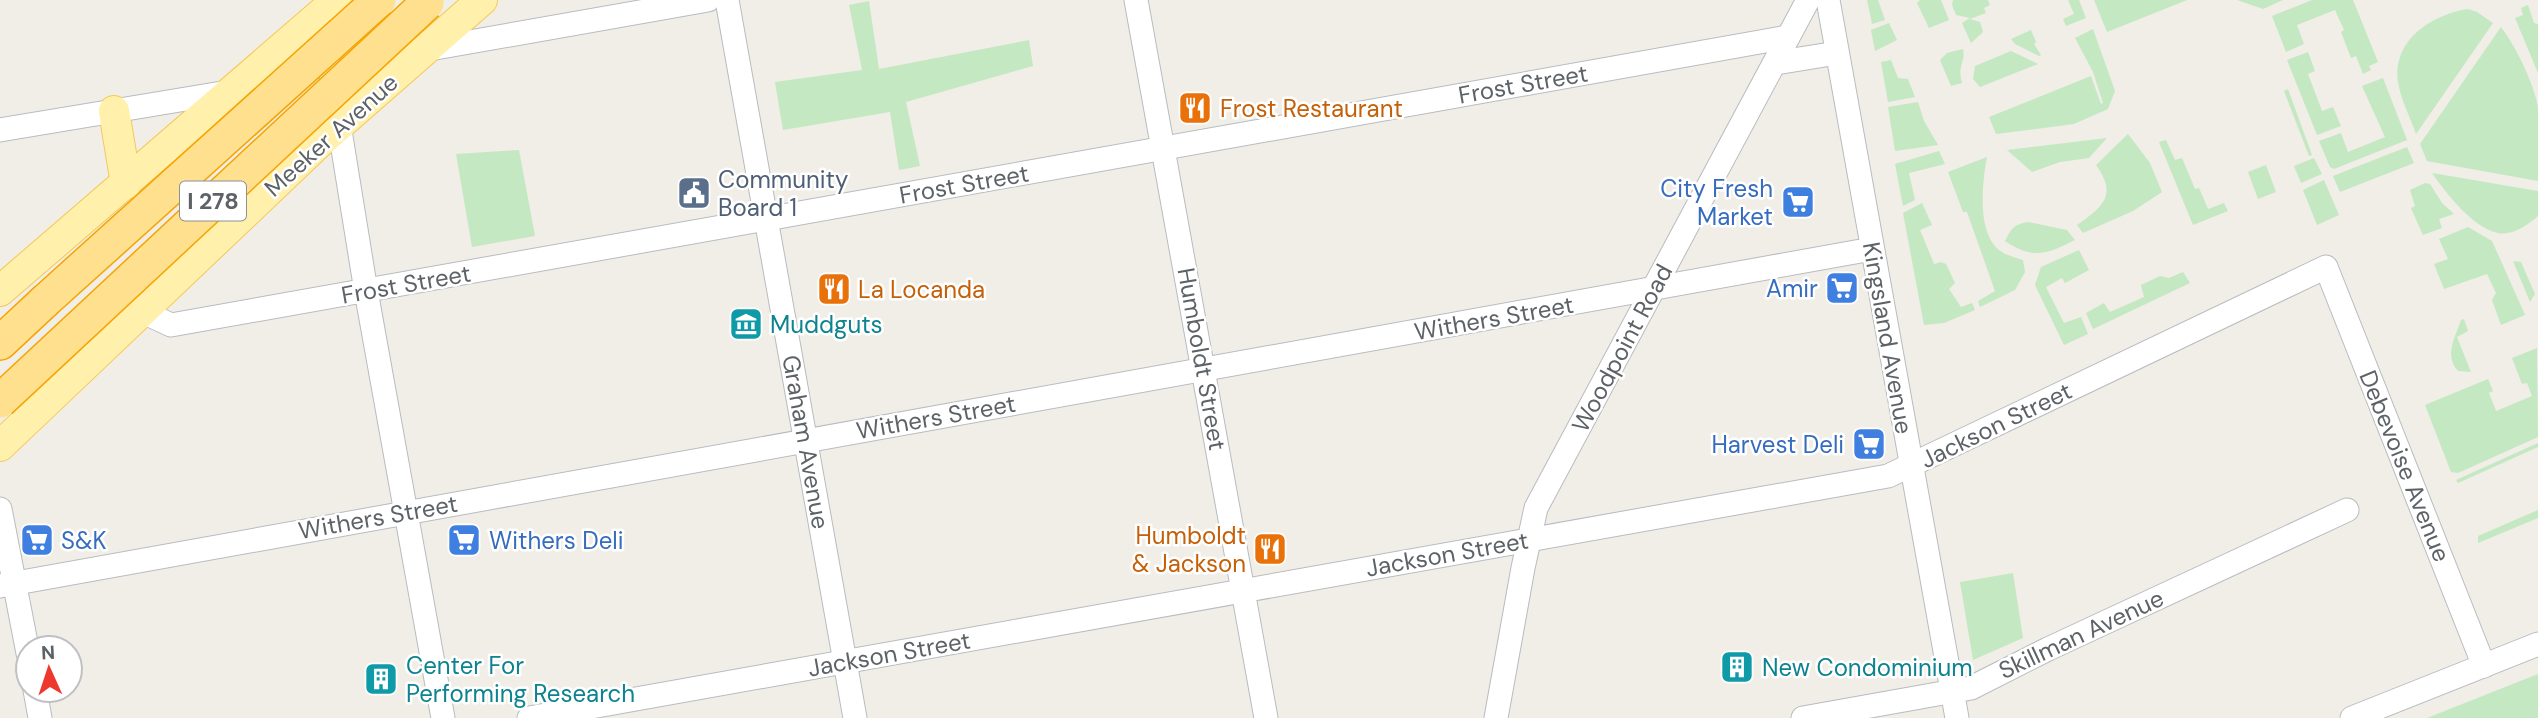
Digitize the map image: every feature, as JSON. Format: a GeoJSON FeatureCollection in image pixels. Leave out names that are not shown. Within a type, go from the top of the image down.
{"type":"FeatureCollection","features":[{"type":"Feature","properties":{"kind":"highway","name":"I 278"},"geometry":{"type":"LineString","coordinates":[[0,344],[379,0]]}},
{"type":"Feature","properties":{"kind":"highway","name":"I 278"},"geometry":{"type":"LineString","coordinates":[[0,401],[429,1]]}},
{"type":"Feature","properties":{"kind":"highway"},"geometry":{"type":"LineString","coordinates":[[0,329],[45,301]]}},
{"type":"Feature","properties":{"kind":"main road","name":"Meeker Avenue"},"geometry":{"type":"LineString","coordinates":[[0,446],[338,126],[482,0]]}},
{"type":"Feature","properties":{"kind":"main road"},"geometry":{"type":"LineString","coordinates":[[0,291],[234,91],[325,4]]}},
{"type":"Feature","properties":{"kind":"main road"},"geometry":{"type":"LineString","coordinates":[[114,111],[126,184]]}},
{"type":"Feature","properties":{"kind":"street"},"geometry":{"type":"LineString","coordinates":[[424,50],[708,0]]}},
{"type":"Feature","properties":{"kind":"street","name":"Graham Avenue"},"geometry":{"type":"LineString","coordinates":[[727,0],[855,718]]}},
{"type":"Feature","properties":{"kind":"street","name":"Humboldt Street"},"geometry":{"type":"LineString","coordinates":[[1136,0],[1266,718]]}},
{"type":"Feature","properties":{"kind":"street","name":"Woodpoint Road"},"geometry":{"type":"LineString","coordinates":[[1496,718],[1536,508],[1808,0]]}},
{"type":"Feature","properties":{"kind":"street","name":"Kingsland Avenue"},"geometry":{"type":"LineString","coordinates":[[1828,0],[1956,718]]}},
{"type":"Feature","properties":{"kind":"street"},"geometry":{"type":"LineString","coordinates":[[325,4],[338,126],[443,718]]}},
{"type":"Feature","properties":{"kind":"street","name":"Frost Street"},"geometry":{"type":"LineString","coordinates":[[143,312],[171,325],[1788,37]]}},
{"type":"Feature","properties":{"kind":"street"},"geometry":{"type":"LineString","coordinates":[[1774,63],[1837,53]]}},
{"type":"Feature","properties":{"kind":"street"},"geometry":{"type":"LineString","coordinates":[[0,130],[234,91]]}},
{"type":"Feature","properties":{"kind":"street","name":"Withers Street"},"geometry":{"type":"LineString","coordinates":[[8,585],[1872,249]]}},
{"type":"Feature","properties":{"kind":"street","name":"Jackson Street"},"geometry":{"type":"LineString","coordinates":[[529,718],[1888,476],[2326,267]]}},
{"type":"Feature","properties":{"kind":"street","name":"Debevoise Avenue"},"geometry":{"type":"LineString","coordinates":[[2326,267],[2484,666]]}},
{"type":"Feature","properties":{"kind":"street"},"geometry":{"type":"LineString","coordinates":[[0,509],[8,585],[22,634]]}},
{"type":"Feature","properties":{"kind":"street","name":"Skillman Avenue"},"geometry":{"type":"LineString","coordinates":[[1803,718],[1971,688],[2048,649],[2347,510]]}},
{"type":"Feature","properties":{"kind":"street"},"geometry":{"type":"LineString","coordinates":[[2352,718],[2538,644]]}},
{"type":"Feature","properties":{"kind":"green space"},"geometry":{"type":"Polygon","coordinates":[[[1867,0],[1878,0],[1885,20],[1872,24],[1867,0]]]}},
{"type":"Feature","properties":{"kind":"green space"},"geometry":{"type":"Polygon","coordinates":[[[1920,0],[1941,0],[1949,20],[1929,28],[1917,3],[1920,0]]]}},
{"type":"Feature","properties":{"kind":"green space"},"geometry":{"type":"Polygon","coordinates":[[[1953,0],[1988,0],[1990,5],[1984,8],[1986,13],[1970,19],[1980,22],[1983,32],[1971,43],[1962,23],[1970,18],[1956,15],[1953,0]]]}},
{"type":"Feature","properties":{"kind":"green space"},"geometry":{"type":"Polygon","coordinates":[[[2068,0],[2079,0],[2086,18],[2066,26],[2063,19],[2074,14],[2068,0]]]}},
{"type":"Feature","properties":{"kind":"green space"},"geometry":{"type":"Polygon","coordinates":[[[2094,0],[2187,0],[2107,32],[2094,0]]]}},
{"type":"Feature","properties":{"kind":"green space"},"geometry":{"type":"Polygon","coordinates":[[[2237,0],[2283,0],[2263,9],[2237,0]]]}},
{"type":"Feature","properties":{"kind":"green space"},"geometry":{"type":"Polygon","coordinates":[[[2312,0],[2353,0],[2378,62],[2369,66],[2371,70],[2363,74],[2356,56],[2351,58],[2341,32],[2344,30],[2335,10],[2297,25],[2304,44],[2286,52],[2272,16],[2312,0]]]}},
{"type":"Feature","properties":{"kind":"green space"},"geometry":{"type":"Polygon","coordinates":[[[869,1],[879,69],[1029,40],[1033,66],[906,102],[920,166],[899,170],[890,112],[783,130],[775,82],[862,70],[849,5],[869,1]]]}},
{"type":"Feature","properties":{"kind":"green space"},"geometry":{"type":"Polygon","coordinates":[[[2528,5],[2534,23],[2538,24],[2538,73],[2515,18],[2523,15],[2521,8],[2528,5]]]}},
{"type":"Feature","properties":{"kind":"green space"},"geometry":{"type":"Polygon","coordinates":[[[2468,9],[2493,23],[2416,134],[2399,87],[2400,57],[2406,44],[2427,24],[2440,17],[2468,9]]]}},
{"type":"Feature","properties":{"kind":"green space"},"geometry":{"type":"Polygon","coordinates":[[[1889,23],[1897,40],[1875,51],[1871,30],[1889,23]]]}},
{"type":"Feature","properties":{"kind":"green space"},"geometry":{"type":"Polygon","coordinates":[[[2501,27],[2524,66],[2536,99],[2538,181],[2427,161],[2420,144],[2501,27]]]}},
{"type":"Feature","properties":{"kind":"green space"},"geometry":{"type":"Polygon","coordinates":[[[2093,29],[2115,91],[2108,109],[2074,124],[1996,134],[1989,117],[2091,76],[2101,104],[2103,103],[2093,72],[2075,38],[2093,29]]]}},
{"type":"Feature","properties":{"kind":"green space"},"geometry":{"type":"Polygon","coordinates":[[[2031,30],[2036,42],[2034,44],[2041,55],[2039,56],[2015,44],[2011,39],[2031,30]]]}},
{"type":"Feature","properties":{"kind":"green space"},"geometry":{"type":"Polygon","coordinates":[[[1963,49],[1960,72],[1962,83],[1951,86],[1940,60],[1947,53],[1963,49]]]}},
{"type":"Feature","properties":{"kind":"green space"},"geometry":{"type":"Polygon","coordinates":[[[2011,51],[2038,64],[1980,87],[1973,79],[1975,66],[2011,51]]]}},
{"type":"Feature","properties":{"kind":"green space"},"geometry":{"type":"Polygon","coordinates":[[[2308,52],[2315,71],[2308,74],[2322,111],[2333,107],[2341,126],[2317,135],[2287,60],[2308,52]]]}},
{"type":"Feature","properties":{"kind":"green space"},"geometry":{"type":"Polygon","coordinates":[[[1891,60],[1898,78],[1908,79],[1915,97],[1888,102],[1881,62],[1891,60]]]}},
{"type":"Feature","properties":{"kind":"green space"},"geometry":{"type":"Polygon","coordinates":[[[2383,78],[2407,140],[2334,169],[2330,167],[2319,141],[2341,133],[2348,152],[2385,137],[2362,86],[2383,78]]]}},
{"type":"Feature","properties":{"kind":"green space"},"geometry":{"type":"Polygon","coordinates":[[[2288,89],[2312,155],[2309,156],[2284,91],[2288,89]]]}},
{"type":"Feature","properties":{"kind":"green space"},"geometry":{"type":"Polygon","coordinates":[[[1918,102],[1924,121],[1938,145],[1895,151],[1888,107],[1918,102]]]}},
{"type":"Feature","properties":{"kind":"green space"},"geometry":{"type":"Polygon","coordinates":[[[2128,134],[2150,163],[2162,192],[2133,211],[2083,233],[2077,225],[2100,206],[2107,192],[2103,175],[2096,165],[2128,134]]]}},
{"type":"Feature","properties":{"kind":"green space"},"geometry":{"type":"Polygon","coordinates":[[[2107,138],[2089,158],[2060,162],[2032,172],[2007,150],[2107,138]]]}},
{"type":"Feature","properties":{"kind":"green space"},"geometry":{"type":"Polygon","coordinates":[[[2166,140],[2175,160],[2182,158],[2195,189],[2199,188],[2208,209],[2224,203],[2228,211],[2193,225],[2159,142],[2166,140]]]}},
{"type":"Feature","properties":{"kind":"green space"},"geometry":{"type":"Polygon","coordinates":[[[2407,147],[2414,163],[2340,192],[2333,176],[2407,147]]]}},
{"type":"Feature","properties":{"kind":"green space"},"geometry":{"type":"Polygon","coordinates":[[[519,150],[535,236],[472,247],[456,154],[519,150]]]}},
{"type":"Feature","properties":{"kind":"green space"},"geometry":{"type":"Polygon","coordinates":[[[1939,151],[1945,164],[1909,173],[1915,200],[1903,206],[1895,164],[1939,151]]]}},
{"type":"Feature","properties":{"kind":"green space"},"geometry":{"type":"Polygon","coordinates":[[[1987,157],[1983,208],[1988,234],[2002,252],[2023,260],[2025,272],[2015,290],[1980,307],[1978,301],[1995,291],[1967,212],[1963,212],[1948,172],[1987,157]]]}},
{"type":"Feature","properties":{"kind":"green space"},"geometry":{"type":"Polygon","coordinates":[[[2314,158],[2322,174],[2301,183],[2294,166],[2314,158]]]}},
{"type":"Feature","properties":{"kind":"green space"},"geometry":{"type":"Polygon","coordinates":[[[2266,165],[2276,192],[2258,199],[2248,172],[2266,165]]]}},
{"type":"Feature","properties":{"kind":"green space"},"geometry":{"type":"Polygon","coordinates":[[[2432,173],[2538,191],[2538,216],[2509,233],[2489,230],[2461,209],[2432,173]]]}},
{"type":"Feature","properties":{"kind":"green space"},"geometry":{"type":"Polygon","coordinates":[[[2324,180],[2339,215],[2317,225],[2303,190],[2324,180]]]}},
{"type":"Feature","properties":{"kind":"green space"},"geometry":{"type":"Polygon","coordinates":[[[2425,183],[2430,184],[2442,203],[2454,214],[2439,219],[2442,228],[2423,235],[2411,208],[2415,206],[2410,190],[2425,183]]]}},
{"type":"Feature","properties":{"kind":"green space"},"geometry":{"type":"Polygon","coordinates":[[[1922,203],[1932,225],[1920,230],[1934,264],[1946,264],[1955,283],[1949,289],[1961,307],[1972,303],[1975,310],[1944,323],[1924,325],[1903,213],[1922,203]]]}},
{"type":"Feature","properties":{"kind":"green space"},"geometry":{"type":"Polygon","coordinates":[[[2028,222],[2067,230],[2075,240],[2040,253],[2024,251],[2005,241],[2013,228],[2028,222]]]}},
{"type":"Feature","properties":{"kind":"green space"},"geometry":{"type":"Polygon","coordinates":[[[2468,227],[2492,241],[2525,315],[2501,325],[2492,300],[2496,293],[2487,274],[2444,289],[2434,264],[2448,259],[2439,239],[2468,227]]]}},
{"type":"Feature","properties":{"kind":"green space"},"geometry":{"type":"Polygon","coordinates":[[[2079,250],[2089,270],[2065,283],[2062,278],[2046,287],[2064,323],[2081,317],[2088,334],[2064,345],[2035,285],[2041,267],[2079,250]]]}},
{"type":"Feature","properties":{"kind":"green space"},"geometry":{"type":"Polygon","coordinates":[[[2513,261],[2521,262],[2535,294],[2530,302],[2513,261]]]}},
{"type":"Feature","properties":{"kind":"green space"},"geometry":{"type":"Polygon","coordinates":[[[2183,272],[2190,283],[2093,329],[2086,313],[2104,303],[2110,312],[2144,297],[2141,285],[2160,276],[2169,278],[2183,272]]]}},
{"type":"Feature","properties":{"kind":"green space"},"geometry":{"type":"Polygon","coordinates":[[[2464,319],[2468,331],[2457,337],[2471,372],[2458,371],[2451,353],[2461,320],[2464,319]]]}},
{"type":"Feature","properties":{"kind":"green space"},"geometry":{"type":"Polygon","coordinates":[[[2537,348],[2538,437],[2458,473],[2451,472],[2425,405],[2488,379],[2493,391],[2489,393],[2496,411],[2532,396],[2527,383],[2522,384],[2512,358],[2537,348]]]}},
{"type":"Feature","properties":{"kind":"green space"},"geometry":{"type":"Polygon","coordinates":[[[2538,443],[2538,447],[2458,483],[2456,480],[2538,443]]]}},
{"type":"Feature","properties":{"kind":"green space"},"geometry":{"type":"Polygon","coordinates":[[[2538,510],[2538,518],[2478,543],[2478,536],[2538,510]]]}},
{"type":"Feature","properties":{"kind":"green space"},"geometry":{"type":"Polygon","coordinates":[[[2013,573],[2023,638],[1973,660],[1960,582],[2013,573]]]}},
{"type":"Feature","properties":{"kind":"green space"},"geometry":{"type":"Polygon","coordinates":[[[2538,674],[2538,718],[2427,718],[2538,674]]]}},
{"type":"Feature","properties":{"kind":"place","name":"Frost Restaurant"},"geometry":{"type":"Point","coordinates":[1195,108]}},
{"type":"Feature","properties":{"kind":"place","name":"Community Board 1"},"geometry":{"type":"Point","coordinates":[694,193]}},
{"type":"Feature","properties":{"kind":"place","name":"City Fresh Market"},"geometry":{"type":"Point","coordinates":[1798,202]}},
{"type":"Feature","properties":{"kind":"place","name":"Amir"},"geometry":{"type":"Point","coordinates":[1842,288]}},
{"type":"Feature","properties":{"kind":"place","name":"La Locanda"},"geometry":{"type":"Point","coordinates":[834,289]}},
{"type":"Feature","properties":{"kind":"place","name":"Muddguts"},"geometry":{"type":"Point","coordinates":[746,324]}},
{"type":"Feature","properties":{"kind":"place","name":"Harvest Deli"},"geometry":{"type":"Point","coordinates":[1869,444]}},
{"type":"Feature","properties":{"kind":"place","name":"S&K"},"geometry":{"type":"Point","coordinates":[37,540]}},
{"type":"Feature","properties":{"kind":"place","name":"Withers Deli"},"geometry":{"type":"Point","coordinates":[464,540]}},
{"type":"Feature","properties":{"kind":"place","name":"Humboldt & Jackson"},"geometry":{"type":"Point","coordinates":[1270,549]}},
{"type":"Feature","properties":{"kind":"place","name":"New Condominium"},"geometry":{"type":"Point","coordinates":[1737,667]}},
{"type":"Feature","properties":{"kind":"place","name":"Center For Performing Research"},"geometry":{"type":"Point","coordinates":[381,679]}}]}
